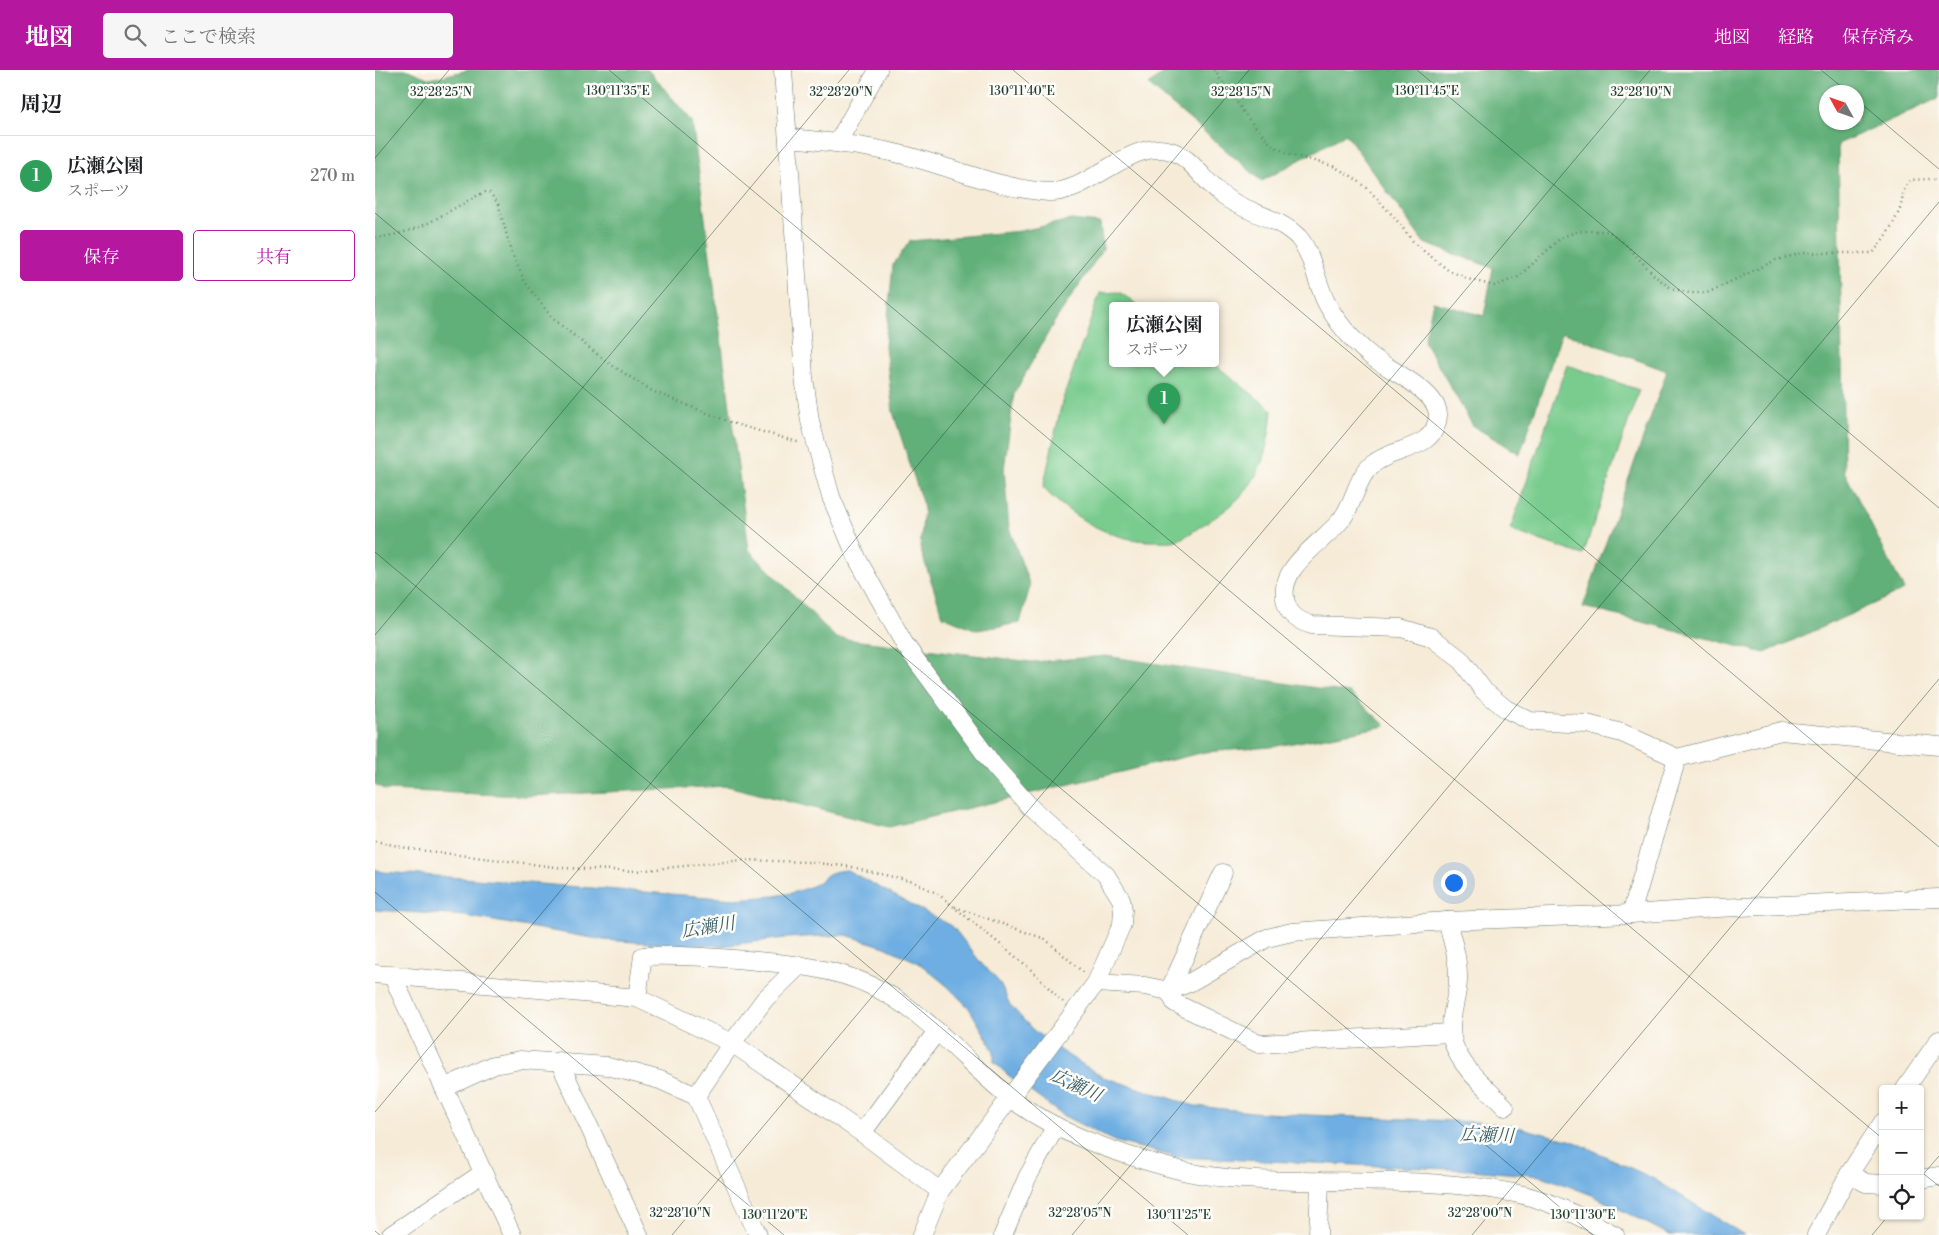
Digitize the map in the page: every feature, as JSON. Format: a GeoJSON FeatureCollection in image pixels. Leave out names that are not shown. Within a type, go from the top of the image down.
{"type":"FeatureCollection","features":[{"type":"Feature","properties":{"kind":"street"},"geometry":{"type":"LineString","coordinates":[[783,70],[804,377],[817,448],[831,497],[858,560],[905,645],[993,766],[1032,810],[1107,875],[1121,899],[1122,924],[1096,983],[940,1191],[922,1235]]}},
{"type":"Feature","properties":{"kind":"street"},"geometry":{"type":"LineString","coordinates":[[838,142],[878,70]]}},
{"type":"Feature","properties":{"kind":"street"},"geometry":{"type":"LineString","coordinates":[[788,138],[838,142],[920,159],[1017,187],[1050,192],[1074,188],[1123,159],[1143,152],[1158,150],[1174,152],[1194,167],[1224,197],[1279,223],[1298,238],[1326,302],[1349,335],[1378,362],[1425,393],[1433,401],[1438,416],[1431,436],[1424,443],[1397,451],[1376,461],[1369,467],[1361,479],[1353,503],[1340,521],[1315,543],[1290,574],[1285,587],[1288,609],[1299,620],[1312,624],[1401,628],[1431,637],[1460,659],[1484,691],[1506,709],[1530,721],[1587,724],[1622,733],[1677,758],[1781,731],[1939,746]]}},
{"type":"Feature","properties":{"kind":"street"},"geometry":{"type":"LineString","coordinates":[[1631,914],[1677,758]]}},
{"type":"Feature","properties":{"kind":"street"},"geometry":{"type":"LineString","coordinates":[[1169,991],[1223,873]]}},
{"type":"Feature","properties":{"kind":"street"},"geometry":{"type":"LineString","coordinates":[[1096,983],[1145,986],[1169,991],[1189,983],[1267,938],[1292,932],[1447,921],[1631,914],[1717,908],[1939,898]]}},
{"type":"Feature","properties":{"kind":"street"},"geometry":{"type":"LineString","coordinates":[[1447,921],[1456,954],[1458,981],[1450,1032],[1454,1047],[1465,1065],[1505,1107]]}},
{"type":"Feature","properties":{"kind":"street"},"geometry":{"type":"LineString","coordinates":[[637,998],[643,956],[682,955],[800,965],[839,973],[869,985],[897,1000],[937,1031],[1011,1094],[1056,1126],[1103,1146],[1177,1170],[1230,1180],[1466,1185],[1517,1193],[1569,1211],[1615,1235]]}},
{"type":"Feature","properties":{"kind":"street"},"geometry":{"type":"LineString","coordinates":[[696,1096],[731,1043],[765,999],[800,965]]}},
{"type":"Feature","properties":{"kind":"street"},"geometry":{"type":"LineString","coordinates":[[384,975],[637,998],[731,1043],[862,1133],[940,1191]]}},
{"type":"Feature","properties":{"kind":"street"},"geometry":{"type":"LineString","coordinates":[[384,975],[445,1088],[512,1235]]}},
{"type":"Feature","properties":{"kind":"street"},"geometry":{"type":"LineString","coordinates":[[1169,991],[1175,1003],[1259,1044],[1450,1032]]}},
{"type":"Feature","properties":{"kind":"street"},"geometry":{"type":"LineString","coordinates":[[862,1133],[937,1031]]}},
{"type":"Feature","properties":{"kind":"street"},"geometry":{"type":"LineString","coordinates":[[1908,1085],[1939,1040]]}},
{"type":"Feature","properties":{"kind":"street"},"geometry":{"type":"LineString","coordinates":[[445,1088],[508,1060],[559,1061],[608,1066],[637,1073],[696,1096],[758,1235]]}},
{"type":"Feature","properties":{"kind":"street"},"geometry":{"type":"LineString","coordinates":[[559,1061],[639,1235]]}},
{"type":"Feature","properties":{"kind":"street"},"geometry":{"type":"LineString","coordinates":[[1003,1235],[1027,1178],[1056,1126]]}},
{"type":"Feature","properties":{"kind":"street"},"geometry":{"type":"LineString","coordinates":[[1816,1235],[1849,1174],[1879,1128]]}},
{"type":"Feature","properties":{"kind":"street"},"geometry":{"type":"LineString","coordinates":[[391,1235],[483,1172]]}},
{"type":"Feature","properties":{"kind":"street"},"geometry":{"type":"LineString","coordinates":[[1849,1174],[1866,1183],[1879,1184]]}},
{"type":"Feature","properties":{"kind":"street"},"geometry":{"type":"LineString","coordinates":[[1924,1178],[1939,1176]]}},
{"type":"Feature","properties":{"kind":"street"},"geometry":{"type":"LineString","coordinates":[[1318,1235],[1320,1181]]}},
{"type":"Feature","properties":{"kind":"path"},"geometry":{"type":"LineString","coordinates":[[1214,70],[1250,121],[1272,144],[1288,154],[1333,166],[1353,177],[1367,187],[1415,244],[1426,254],[1448,270],[1468,279],[1495,286],[1518,277],[1562,237],[1579,231],[1608,231],[1625,244],[1655,276],[1671,288],[1689,293],[1707,293],[1776,260],[1803,253],[1873,252],[1881,243],[1900,209],[1903,190],[1911,180],[1930,179],[1939,181]]}},
{"type":"Feature","properties":{"kind":"path"},"geometry":{"type":"LineString","coordinates":[[375,238],[411,230],[438,218],[470,198],[488,191],[498,203],[512,254],[525,282],[553,318],[607,362],[652,391],[735,424],[817,448]]}},
{"type":"Feature","properties":{"kind":"path"},"geometry":{"type":"LineString","coordinates":[[375,841],[411,848],[564,868],[636,870],[742,860],[809,862],[852,867],[913,882],[938,894],[1027,966],[1067,1006]]}},
{"type":"Feature","properties":{"kind":"path"},"geometry":{"type":"LineString","coordinates":[[951,906],[1045,939],[1096,983]]}},
{"type":"Feature","properties":{"kind":"green space"},"geometry":{"type":"Polygon","coordinates":[[[375,70],[408,70],[430,79],[468,70],[648,70],[692,121],[749,550],[836,638],[1032,662],[1106,656],[1350,693],[1386,726],[1271,747],[1205,752],[889,827],[727,786],[526,796],[385,790],[375,784],[375,70]]]}},
{"type":"Feature","properties":{"kind":"green space"},"geometry":{"type":"Polygon","coordinates":[[[1166,70],[1939,70],[1939,98],[1838,144],[1844,471],[1904,590],[1765,653],[1583,607],[1667,371],[1562,332],[1520,454],[1473,426],[1424,341],[1433,302],[1484,316],[1493,268],[1424,243],[1346,134],[1262,181],[1149,85],[1166,70]]]}},
{"type":"Feature","properties":{"kind":"green space"},"geometry":{"type":"Polygon","coordinates":[[[1071,220],[1100,223],[1103,249],[1053,324],[1014,394],[1004,469],[1009,528],[1030,586],[1020,623],[977,630],[943,616],[920,548],[924,508],[893,412],[885,346],[893,265],[910,241],[1021,231],[1071,220]]]}},
{"type":"Feature","properties":{"kind":"green space"},"geometry":{"type":"Polygon","coordinates":[[[1119,292],[1134,302],[1109,302],[1109,367],[1218,367],[1272,410],[1270,429],[1262,462],[1247,489],[1223,512],[1188,535],[1175,541],[1141,541],[1110,533],[1067,509],[1043,488],[1062,402],[1100,293],[1119,292]]]}},
{"type":"Feature","properties":{"kind":"green space"},"geometry":{"type":"Polygon","coordinates":[[[1567,365],[1639,390],[1583,555],[1510,530],[1567,365]]]}},
{"type":"Feature","properties":{"kind":"water","name":"広瀬川"},"geometry":{"type":"Polygon","coordinates":[[[375,869],[383,872],[735,899],[774,896],[803,890],[830,874],[847,870],[953,927],[981,963],[1000,983],[1010,1005],[1032,1029],[1061,1051],[1103,1077],[1195,1106],[1263,1113],[1477,1122],[1513,1126],[1573,1141],[1654,1179],[1744,1235],[1670,1235],[1592,1195],[1542,1176],[1470,1170],[1176,1157],[1114,1141],[1062,1115],[1008,1075],[994,1062],[994,1052],[969,1008],[946,985],[919,963],[885,947],[846,935],[785,938],[722,946],[604,940],[465,916],[375,910],[375,869]]]}},
{"type":"Feature","properties":{"kind":"place","name":"広瀬公園"},"geometry":{"type":"Point","coordinates":[1164,424]}}]}
